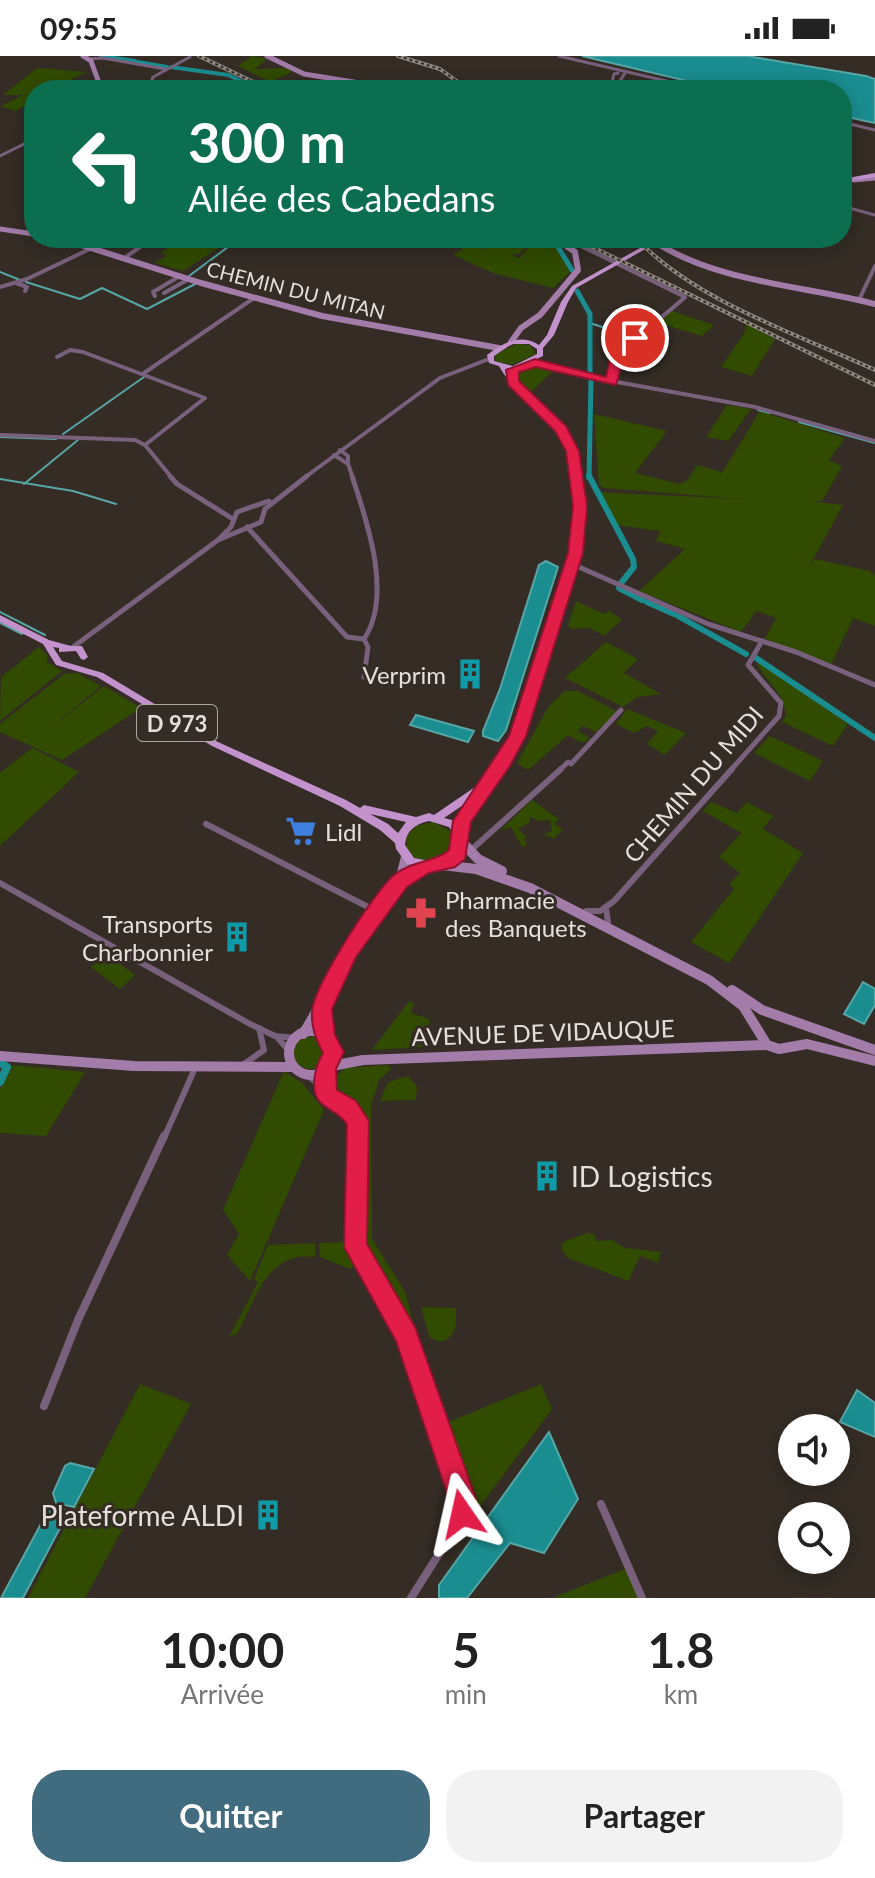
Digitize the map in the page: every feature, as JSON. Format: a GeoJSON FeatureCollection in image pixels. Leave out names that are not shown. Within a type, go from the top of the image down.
{"type":"FeatureCollection","features":[{"type":"Feature","properties":{"kind":"main road"},"geometry":{"type":"LineString","coordinates":[[852,179],[875,176]]}},
{"type":"Feature","properties":{"kind":"main road"},"geometry":{"type":"LineString","coordinates":[[494,361],[499,348],[511,342],[533,344],[549,340],[571,290],[642,248]]}},
{"type":"Feature","properties":{"kind":"main road"},"geometry":{"type":"LineString","coordinates":[[494,361],[514,368],[529,362],[539,357],[533,344]]}},
{"type":"Feature","properties":{"kind":"main road"},"geometry":{"type":"LineString","coordinates":[[489,781],[457,807],[436,818],[416,820],[404,829],[400,841],[406,857],[425,866],[442,865],[454,858],[460,837],[489,781],[512,748],[524,719],[576,553],[580,527],[577,469],[570,443],[555,422],[494,361]]}},
{"type":"Feature","properties":{"kind":"main road"},"geometry":{"type":"LineString","coordinates":[[513,382],[514,368]]}},
{"type":"Feature","properties":{"kind":"main road"},"geometry":{"type":"LineString","coordinates":[[0,618],[46,642],[77,650]]}},
{"type":"Feature","properties":{"kind":"main road"},"geometry":{"type":"LineString","coordinates":[[46,642],[57,655],[59,663],[72,665],[77,650]]}},
{"type":"Feature","properties":{"kind":"main road"},"geometry":{"type":"LineString","coordinates":[[57,655],[77,650]]}},
{"type":"Feature","properties":{"kind":"main road","name":"D 973"},"geometry":{"type":"LineString","coordinates":[[77,650],[100,675]]}},
{"type":"Feature","properties":{"kind":"main road","name":"D 973"},"geometry":{"type":"LineString","coordinates":[[72,665],[100,675],[215,744],[343,803],[384,827],[400,841]]}},
{"type":"Feature","properties":{"kind":"main road","name":"D 973"},"geometry":{"type":"LineString","coordinates":[[343,803],[391,818],[416,820]]}},
{"type":"Feature","properties":{"kind":"main road"},"geometry":{"type":"LineString","coordinates":[[436,818],[452,824],[460,837]]}},
{"type":"Feature","properties":{"kind":"street"},"geometry":{"type":"LineString","coordinates":[[267,56],[304,74],[341,80]]}},
{"type":"Feature","properties":{"kind":"street"},"geometry":{"type":"LineString","coordinates":[[552,56],[621,74],[662,80]]}},
{"type":"Feature","properties":{"kind":"street"},"geometry":{"type":"LineString","coordinates":[[559,56],[621,74],[662,80]]}},
{"type":"Feature","properties":{"kind":"street"},"geometry":{"type":"LineString","coordinates":[[85,57],[165,69]]}},
{"type":"Feature","properties":{"kind":"street"},"geometry":{"type":"LineString","coordinates":[[85,57],[98,80]]}},
{"type":"Feature","properties":{"kind":"street"},"geometry":{"type":"LineString","coordinates":[[153,80],[165,69],[190,57]]}},
{"type":"Feature","properties":{"kind":"street"},"geometry":{"type":"LineString","coordinates":[[618,80],[621,74]]}},
{"type":"Feature","properties":{"kind":"street"},"geometry":{"type":"LineString","coordinates":[[618,80],[621,74]]}},
{"type":"Feature","properties":{"kind":"street"},"geometry":{"type":"LineString","coordinates":[[852,124],[875,130]]}},
{"type":"Feature","properties":{"kind":"street"},"geometry":{"type":"LineString","coordinates":[[0,156],[24,144]]}},
{"type":"Feature","properties":{"kind":"street"},"geometry":{"type":"LineString","coordinates":[[852,179],[875,176]]}},
{"type":"Feature","properties":{"kind":"street"},"geometry":{"type":"LineString","coordinates":[[852,209],[875,215]]}},
{"type":"Feature","properties":{"kind":"street"},"geometry":{"type":"LineString","coordinates":[[0,229],[24,233]]}},
{"type":"Feature","properties":{"kind":"street"},"geometry":{"type":"LineString","coordinates":[[0,287],[33,276],[92,248]]}},
{"type":"Feature","properties":{"kind":"street","name":"CHEMIN DU MITAN"},"geometry":{"type":"LineString","coordinates":[[101,248],[189,279],[344,321],[481,348],[499,348]]}},
{"type":"Feature","properties":{"kind":"street"},"geometry":{"type":"LineString","coordinates":[[126,257],[138,248]]}},
{"type":"Feature","properties":{"kind":"street"},"geometry":{"type":"LineString","coordinates":[[511,342],[517,333],[540,315],[578,270],[575,252],[570,248]]}},
{"type":"Feature","properties":{"kind":"street"},"geometry":{"type":"LineString","coordinates":[[586,248],[685,297],[625,348],[613,367],[612,382]]}},
{"type":"Feature","properties":{"kind":"street"},"geometry":{"type":"LineString","coordinates":[[665,248],[712,267],[875,304]]}},
{"type":"Feature","properties":{"kind":"street"},"geometry":{"type":"LineString","coordinates":[[66,261],[76,266]]}},
{"type":"Feature","properties":{"kind":"street"},"geometry":{"type":"LineString","coordinates":[[859,300],[875,266]]}},
{"type":"Feature","properties":{"kind":"street"},"geometry":{"type":"LineString","coordinates":[[155,296],[153,292],[180,276]]}},
{"type":"Feature","properties":{"kind":"street"},"geometry":{"type":"LineString","coordinates":[[164,293],[189,279]]}},
{"type":"Feature","properties":{"kind":"street"},"geometry":{"type":"LineString","coordinates":[[16,283],[27,287],[25,291]]}},
{"type":"Feature","properties":{"kind":"street"},"geometry":{"type":"LineString","coordinates":[[144,373],[254,298]]}},
{"type":"Feature","properties":{"kind":"street"},"geometry":{"type":"LineString","coordinates":[[517,333],[533,344]]}},
{"type":"Feature","properties":{"kind":"street","name":"CHEMIN DU MITAN"},"geometry":{"type":"LineString","coordinates":[[481,348],[494,361]]}},
{"type":"Feature","properties":{"kind":"street"},"geometry":{"type":"LineString","coordinates":[[57,357],[75,351],[144,373],[205,398],[145,445]]}},
{"type":"Feature","properties":{"kind":"street"},"geometry":{"type":"LineString","coordinates":[[539,357],[546,365]]}},
{"type":"Feature","properties":{"kind":"street"},"geometry":{"type":"LineString","coordinates":[[262,540],[258,524],[276,498],[432,383],[494,361]]}},
{"type":"Feature","properties":{"kind":"street"},"geometry":{"type":"LineString","coordinates":[[529,362],[612,382],[755,407],[875,441]]}},
{"type":"Feature","properties":{"kind":"street"},"geometry":{"type":"LineString","coordinates":[[0,435],[135,440],[145,445],[177,484],[262,540],[333,623],[354,640],[366,658]]}},
{"type":"Feature","properties":{"kind":"street"},"geometry":{"type":"LineString","coordinates":[[340,450],[348,456],[364,508],[374,560],[373,622],[370,634],[364,639],[354,640]]}},
{"type":"Feature","properties":{"kind":"street"},"geometry":{"type":"LineString","coordinates":[[334,455],[348,464]]}},
{"type":"Feature","properties":{"kind":"street"},"geometry":{"type":"LineString","coordinates":[[214,506],[240,510],[276,498]]}},
{"type":"Feature","properties":{"kind":"street"},"geometry":{"type":"LineString","coordinates":[[251,508],[263,514]]}},
{"type":"Feature","properties":{"kind":"street"},"geometry":{"type":"LineString","coordinates":[[218,540],[240,510]]}},
{"type":"Feature","properties":{"kind":"street"},"geometry":{"type":"LineString","coordinates":[[77,650],[90,636],[218,540],[258,524]]}},
{"type":"Feature","properties":{"kind":"street"},"geometry":{"type":"LineString","coordinates":[[579,567],[708,624],[762,641],[875,685]]}},
{"type":"Feature","properties":{"kind":"street"},"geometry":{"type":"LineString","coordinates":[[77,650],[90,636]]}},
{"type":"Feature","properties":{"kind":"street"},"geometry":{"type":"LineString","coordinates":[[364,639],[368,647],[364,677]]}},
{"type":"Feature","properties":{"kind":"street","name":"CHEMIN DU MIDI"},"geometry":{"type":"LineString","coordinates":[[606,908],[779,716],[781,703],[748,665],[762,641]]}},
{"type":"Feature","properties":{"kind":"street"},"geometry":{"type":"LineString","coordinates":[[470,851],[535,796],[568,762],[571,764],[621,710]]}},
{"type":"Feature","properties":{"kind":"street"},"geometry":{"type":"LineString","coordinates":[[206,824],[376,911]]}},
{"type":"Feature","properties":{"kind":"street"},"geometry":{"type":"LineString","coordinates":[[460,837],[470,851],[497,869],[608,922],[771,1013],[875,1050]]}},
{"type":"Feature","properties":{"kind":"street"},"geometry":{"type":"LineString","coordinates":[[400,881],[406,857]]}},
{"type":"Feature","properties":{"kind":"street"},"geometry":{"type":"LineString","coordinates":[[442,865],[493,874],[583,913],[716,984],[743,1006],[759,1037],[767,1045],[779,1049],[790,1046],[822,1047],[875,1061]]}},
{"type":"Feature","properties":{"kind":"street"},"geometry":{"type":"LineString","coordinates":[[270,1064],[288,1052],[322,1009],[349,952],[376,911],[400,881],[425,866]]}},
{"type":"Feature","properties":{"kind":"street"},"geometry":{"type":"LineString","coordinates":[[0,883],[275,1036],[288,1052],[293,1067]]}},
{"type":"Feature","properties":{"kind":"street"},"geometry":{"type":"LineString","coordinates":[[586,911],[606,908],[608,922]]}},
{"type":"Feature","properties":{"kind":"street"},"geometry":{"type":"LineString","coordinates":[[322,1009],[334,1052],[326,1068],[326,1095]]}},
{"type":"Feature","properties":{"kind":"street"},"geometry":{"type":"LineString","coordinates":[[725,1046],[747,1038],[771,1013]]}},
{"type":"Feature","properties":{"kind":"street"},"geometry":{"type":"LineString","coordinates":[[790,1046],[797,1034],[791,1021]]}},
{"type":"Feature","properties":{"kind":"street"},"geometry":{"type":"LineString","coordinates":[[241,1065],[255,1059],[264,1050],[264,1035],[259,1028]]}},
{"type":"Feature","properties":{"kind":"street"},"geometry":{"type":"LineString","coordinates":[[275,1036],[329,1040]]}},
{"type":"Feature","properties":{"kind":"street","name":"AVENUE DE VIDAUQUE"},"geometry":{"type":"LineString","coordinates":[[329,1040],[343,1054],[363,1060]]}},
{"type":"Feature","properties":{"kind":"street","name":"AVENUE DE VIDAUQUE"},"geometry":{"type":"LineString","coordinates":[[326,1068],[363,1060],[665,1046],[767,1045]]}},
{"type":"Feature","properties":{"kind":"street"},"geometry":{"type":"LineString","coordinates":[[0,1056],[97,1064],[270,1064],[293,1067],[306,1074],[326,1095],[348,1108],[358,1121],[356,1247],[406,1336],[462,1499],[462,1514],[411,1598]]}},
{"type":"Feature","properties":{"kind":"street"},"geometry":{"type":"LineString","coordinates":[[44,1406],[67,1341],[143,1189],[196,1066]]}},
{"type":"Feature","properties":{"kind":"street"},"geometry":{"type":"LineString","coordinates":[[306,1074],[326,1068]]}},
{"type":"Feature","properties":{"kind":"street"},"geometry":{"type":"LineString","coordinates":[[601,1504],[642,1598]]}},
{"type":"Feature","properties":{"kind":"green space"},"geometry":{"type":"Polygon","coordinates":[[[252,56],[267,59],[255,69],[287,68],[292,72],[266,80],[238,66],[252,56]]]}},
{"type":"Feature","properties":{"kind":"green space"},"geometry":{"type":"Polygon","coordinates":[[[37,68],[87,72],[70,80],[24,80],[24,107],[16,111],[1,106],[23,95],[3,95],[37,68]]]}},
{"type":"Feature","properties":{"kind":"green space"},"geometry":{"type":"Polygon","coordinates":[[[168,248],[218,248],[183,271],[155,263],[166,256],[161,253],[168,248]]]}},
{"type":"Feature","properties":{"kind":"green space"},"geometry":{"type":"Polygon","coordinates":[[[463,248],[525,248],[519,254],[511,255],[519,258],[528,248],[556,248],[570,272],[553,288],[493,273],[453,255],[463,248]]]}},
{"type":"Feature","properties":{"kind":"green space"},"geometry":{"type":"Polygon","coordinates":[[[672,311],[714,325],[702,336],[655,322],[672,311]]]}},
{"type":"Feature","properties":{"kind":"green space"},"geometry":{"type":"Polygon","coordinates":[[[746,324],[775,339],[752,376],[721,367],[745,332],[746,324]]]}},
{"type":"Feature","properties":{"kind":"green space"},"geometry":{"type":"Polygon","coordinates":[[[517,344],[530,345],[536,354],[512,365],[495,361],[495,354],[517,344]]]}},
{"type":"Feature","properties":{"kind":"green space"},"geometry":{"type":"Polygon","coordinates":[[[530,365],[553,371],[530,393],[515,374],[530,365]]]}},
{"type":"Feature","properties":{"kind":"green space"},"geometry":{"type":"Polygon","coordinates":[[[727,405],[751,409],[728,441],[706,437],[727,405]]]}},
{"type":"Feature","properties":{"kind":"green space"},"geometry":{"type":"Polygon","coordinates":[[[760,411],[845,438],[829,460],[842,466],[822,501],[811,501],[843,505],[809,567],[815,559],[870,571],[875,576],[875,626],[853,618],[831,665],[765,639],[776,618],[756,611],[741,632],[639,591],[685,549],[656,541],[660,531],[616,525],[597,492],[744,499],[603,488],[599,485],[594,414],[667,431],[635,473],[680,484],[688,480],[697,465],[722,472],[712,489],[760,411]]]}},
{"type":"Feature","properties":{"kind":"green space"},"geometry":{"type":"Polygon","coordinates":[[[576,601],[604,614],[609,611],[622,620],[604,636],[590,628],[571,629],[568,626],[576,601]]]}},
{"type":"Feature","properties":{"kind":"green space"},"geometry":{"type":"Polygon","coordinates":[[[606,642],[638,659],[624,673],[661,694],[637,697],[623,707],[565,678],[606,642]]]}},
{"type":"Feature","properties":{"kind":"green space"},"geometry":{"type":"Polygon","coordinates":[[[39,647],[47,655],[47,662],[62,671],[0,721],[1,677],[39,647]]]}},
{"type":"Feature","properties":{"kind":"green space"},"geometry":{"type":"Polygon","coordinates":[[[761,663],[848,724],[833,746],[782,722],[786,715],[784,707],[757,664],[761,663]]]}},
{"type":"Feature","properties":{"kind":"green space"},"geometry":{"type":"Polygon","coordinates":[[[77,673],[101,686],[38,738],[104,686],[141,708],[62,760],[0,732],[0,724],[64,674],[77,673]]]}},
{"type":"Feature","properties":{"kind":"green space"},"geometry":{"type":"Polygon","coordinates":[[[564,691],[578,691],[618,712],[596,732],[583,726],[578,731],[590,738],[588,741],[580,742],[568,735],[528,770],[517,763],[547,709],[564,691]]]}},
{"type":"Feature","properties":{"kind":"green space"},"geometry":{"type":"Polygon","coordinates":[[[627,709],[686,733],[665,755],[647,744],[658,731],[647,726],[634,733],[616,724],[627,709]]]}},
{"type":"Feature","properties":{"kind":"green space"},"geometry":{"type":"Polygon","coordinates":[[[770,736],[823,761],[810,781],[754,753],[770,736]]]}},
{"type":"Feature","properties":{"kind":"green space"},"geometry":{"type":"Polygon","coordinates":[[[32,748],[79,772],[0,846],[0,773],[32,748]]]}},
{"type":"Feature","properties":{"kind":"green space"},"geometry":{"type":"Polygon","coordinates":[[[532,800],[559,819],[554,824],[563,829],[554,839],[544,834],[552,831],[550,820],[538,821],[530,817],[529,823],[518,829],[527,837],[524,840],[527,845],[522,847],[511,827],[500,831],[532,800]]]}},
{"type":"Feature","properties":{"kind":"green space"},"geometry":{"type":"Polygon","coordinates":[[[711,802],[737,813],[747,802],[773,816],[763,829],[803,853],[729,963],[691,942],[734,889],[729,884],[740,873],[719,857],[741,833],[703,811],[711,802]]]}},
{"type":"Feature","properties":{"kind":"green space"},"geometry":{"type":"Polygon","coordinates":[[[433,822],[454,833],[457,840],[452,854],[440,860],[423,861],[407,851],[406,837],[416,826],[433,822]]]}},
{"type":"Feature","properties":{"kind":"green space"},"geometry":{"type":"Polygon","coordinates":[[[106,954],[135,975],[120,989],[91,967],[106,954]]]}},
{"type":"Feature","properties":{"kind":"green space"},"geometry":{"type":"Polygon","coordinates":[[[409,1001],[414,1003],[411,1013],[429,1019],[429,1029],[412,1031],[411,1043],[423,1044],[424,1047],[372,1050],[409,1001]]]}},
{"type":"Feature","properties":{"kind":"green space"},"geometry":{"type":"Polygon","coordinates":[[[310,1037],[321,1042],[326,1053],[321,1064],[310,1069],[299,1064],[294,1053],[299,1042],[310,1037]]]}},
{"type":"Feature","properties":{"kind":"green space"},"geometry":{"type":"Polygon","coordinates":[[[13,1065],[85,1072],[46,1136],[0,1133],[0,1089],[13,1065]]]}},
{"type":"Feature","properties":{"kind":"green space"},"geometry":{"type":"Polygon","coordinates":[[[388,1065],[391,1069],[379,1080],[371,1106],[372,1239],[405,1292],[414,1325],[365,1256],[362,1173],[365,1122],[358,1106],[330,1082],[345,1068],[388,1065]]]}},
{"type":"Feature","properties":{"kind":"green space"},"geometry":{"type":"Polygon","coordinates":[[[284,1071],[302,1083],[324,1110],[250,1281],[227,1255],[239,1234],[223,1210],[284,1071]]]}},
{"type":"Feature","properties":{"kind":"green space"},"geometry":{"type":"Polygon","coordinates":[[[408,1076],[417,1087],[416,1100],[380,1101],[388,1082],[408,1076]]]}},
{"type":"Feature","properties":{"kind":"green space"},"geometry":{"type":"Polygon","coordinates":[[[587,1233],[594,1234],[597,1241],[612,1240],[625,1248],[661,1252],[658,1263],[640,1256],[628,1281],[568,1258],[561,1248],[563,1242],[587,1233]]]}},
{"type":"Feature","properties":{"kind":"green space"},"geometry":{"type":"Polygon","coordinates":[[[346,1242],[356,1265],[350,1269],[320,1257],[319,1243],[346,1242]]]}},
{"type":"Feature","properties":{"kind":"green space"},"geometry":{"type":"Polygon","coordinates":[[[315,1243],[315,1257],[285,1261],[274,1269],[257,1292],[237,1334],[229,1337],[258,1282],[254,1279],[268,1245],[315,1243]]]}},
{"type":"Feature","properties":{"kind":"green space"},"geometry":{"type":"Polygon","coordinates":[[[421,1307],[456,1308],[455,1329],[450,1337],[440,1342],[430,1338],[421,1307]]]}},
{"type":"Feature","properties":{"kind":"green space"},"geometry":{"type":"Polygon","coordinates":[[[140,1384],[191,1404],[85,1598],[28,1598],[140,1384]]]}},
{"type":"Feature","properties":{"kind":"green space"},"geometry":{"type":"Polygon","coordinates":[[[541,1384],[552,1409],[476,1512],[444,1424],[541,1384]]]}},
{"type":"Feature","properties":{"kind":"green space"},"geometry":{"type":"Polygon","coordinates":[[[625,1569],[638,1598],[556,1598],[557,1596],[625,1569]]]}},
{"type":"Feature","properties":{"kind":"water"},"geometry":{"type":"Polygon","coordinates":[[[582,56],[747,56],[866,76],[875,79],[875,123],[852,118],[852,80],[683,80],[582,56]]]}},
{"type":"Feature","properties":{"kind":"water"},"geometry":{"type":"Polygon","coordinates":[[[546,561],[558,567],[506,730],[498,741],[483,736],[483,731],[500,689],[539,565],[546,561]]]}},
{"type":"Feature","properties":{"kind":"water"},"geometry":{"type":"Polygon","coordinates":[[[416,715],[474,731],[468,742],[410,725],[416,715]]]}},
{"type":"Feature","properties":{"kind":"water"},"geometry":{"type":"Polygon","coordinates":[[[863,982],[875,989],[875,1005],[864,1024],[844,1014],[863,982]]]}},
{"type":"Feature","properties":{"kind":"water"},"geometry":{"type":"Polygon","coordinates":[[[857,1390],[875,1403],[875,1437],[850,1426],[850,1414],[844,1414],[857,1390]]]}},
{"type":"Feature","properties":{"kind":"water"},"geometry":{"type":"Polygon","coordinates":[[[549,1432],[578,1499],[544,1553],[510,1543],[467,1598],[439,1598],[439,1585],[549,1432]]]}},
{"type":"Feature","properties":{"kind":"water"},"geometry":{"type":"Polygon","coordinates":[[[70,1463],[94,1469],[74,1507],[56,1503],[53,1493],[65,1466],[70,1463]]]}},
{"type":"Feature","properties":{"kind":"water"},"geometry":{"type":"Polygon","coordinates":[[[50,1507],[69,1511],[23,1598],[1,1598],[50,1507]]]}},
{"type":"Feature","properties":{"kind":"waterway"},"geometry":{"type":"LineString","coordinates":[[101,56],[135,61]]}},
{"type":"Feature","properties":{"kind":"waterway"},"geometry":{"type":"LineString","coordinates":[[137,62],[167,67]]}},
{"type":"Feature","properties":{"kind":"waterway"},"geometry":{"type":"LineString","coordinates":[[171,67],[228,75],[239,80]]}},
{"type":"Feature","properties":{"kind":"waterway"},"geometry":{"type":"LineString","coordinates":[[189,276],[227,248]]}},
{"type":"Feature","properties":{"kind":"waterway"},"geometry":{"type":"LineString","coordinates":[[559,248],[572,270]]}},
{"type":"Feature","properties":{"kind":"waterway"},"geometry":{"type":"LineString","coordinates":[[0,272],[20,280]]}},
{"type":"Feature","properties":{"kind":"waterway"},"geometry":{"type":"LineString","coordinates":[[26,282],[80,299],[102,288],[147,309],[195,284]]}},
{"type":"Feature","properties":{"kind":"waterway"},"geometry":{"type":"LineString","coordinates":[[577,291],[590,314],[590,376]]}},
{"type":"Feature","properties":{"kind":"waterway"},"geometry":{"type":"LineString","coordinates":[[590,323],[632,337]]}},
{"type":"Feature","properties":{"kind":"waterway"},"geometry":{"type":"LineString","coordinates":[[63,434],[144,377]]}},
{"type":"Feature","properties":{"kind":"waterway"},"geometry":{"type":"LineString","coordinates":[[589,476],[591,380]]}},
{"type":"Feature","properties":{"kind":"waterway"},"geometry":{"type":"LineString","coordinates":[[758,410],[770,413]]}},
{"type":"Feature","properties":{"kind":"waterway"},"geometry":{"type":"LineString","coordinates":[[799,422],[875,443]]}},
{"type":"Feature","properties":{"kind":"waterway"},"geometry":{"type":"LineString","coordinates":[[0,437],[56,439]]}},
{"type":"Feature","properties":{"kind":"waterway"},"geometry":{"type":"LineString","coordinates":[[25,483],[78,440]]}},
{"type":"Feature","properties":{"kind":"waterway"},"geometry":{"type":"LineString","coordinates":[[589,476],[633,559],[634,567],[621,583]]}},
{"type":"Feature","properties":{"kind":"waterway"},"geometry":{"type":"LineString","coordinates":[[0,479],[25,483]]}},
{"type":"Feature","properties":{"kind":"waterway"},"geometry":{"type":"LineString","coordinates":[[25,483],[73,491],[116,504]]}},
{"type":"Feature","properties":{"kind":"waterway"},"geometry":{"type":"LineString","coordinates":[[619,588],[642,600]]}},
{"type":"Feature","properties":{"kind":"waterway"},"geometry":{"type":"LineString","coordinates":[[647,602],[674,614]]}},
{"type":"Feature","properties":{"kind":"waterway"},"geometry":{"type":"LineString","coordinates":[[0,612],[45,635]]}},
{"type":"Feature","properties":{"kind":"waterway"},"geometry":{"type":"LineString","coordinates":[[678,616],[746,654]]}},
{"type":"Feature","properties":{"kind":"waterway"},"geometry":{"type":"LineString","coordinates":[[0,623],[22,634]]}},
{"type":"Feature","properties":{"kind":"waterway"},"geometry":{"type":"LineString","coordinates":[[756,658],[875,738]]}},
{"type":"Feature","properties":{"kind":"waterway"},"geometry":{"type":"LineString","coordinates":[[0,1063],[7,1067],[0,1082]]}},
{"type":"Feature","properties":{"kind":"railway"},"geometry":{"type":"LineString","coordinates":[[199,56],[249,80]]}},
{"type":"Feature","properties":{"kind":"railway"},"geometry":{"type":"LineString","coordinates":[[398,56],[440,69],[455,80]]}},
{"type":"Feature","properties":{"kind":"railway"},"geometry":{"type":"LineString","coordinates":[[594,248],[875,385]]}},
{"type":"Feature","properties":{"kind":"railway"},"geometry":{"type":"LineString","coordinates":[[647,248],[687,280],[717,298],[875,370]]}},
{"type":"Feature","properties":{"kind":"place","name":"Verprim"},"geometry":{"type":"Point","coordinates":[470,674]}},
{"type":"Feature","properties":{"kind":"place","name":"Lidl"},"geometry":{"type":"Point","coordinates":[301,831]}},
{"type":"Feature","properties":{"kind":"place","name":"Pharmacie des Banquets"},"geometry":{"type":"Point","coordinates":[421,913]}},
{"type":"Feature","properties":{"kind":"place","name":"Transports Charbonnier"},"geometry":{"type":"Point","coordinates":[237,937]}},
{"type":"Feature","properties":{"kind":"place","name":"ID Logistics"},"geometry":{"type":"Point","coordinates":[547,1176]}},
{"type":"Feature","properties":{"kind":"place","name":"Plateforme ALDI"},"geometry":{"type":"Point","coordinates":[268,1515]}},
{"type":"Feature","properties":{"kind":"route"},"geometry":{"type":"LineString","coordinates":[[462,1514],[462,1499],[406,1336],[356,1247],[354,1176],[358,1121],[348,1108],[326,1095],[326,1068],[334,1052],[325,1036],[322,1009],[349,952],[400,881],[425,866],[448,862],[461,848],[459,831],[462,821],[518,736],[576,553],[580,506],[573,451],[561,429],[513,382],[513,370],[529,362],[612,382],[616,359],[635,338]]}}]}
